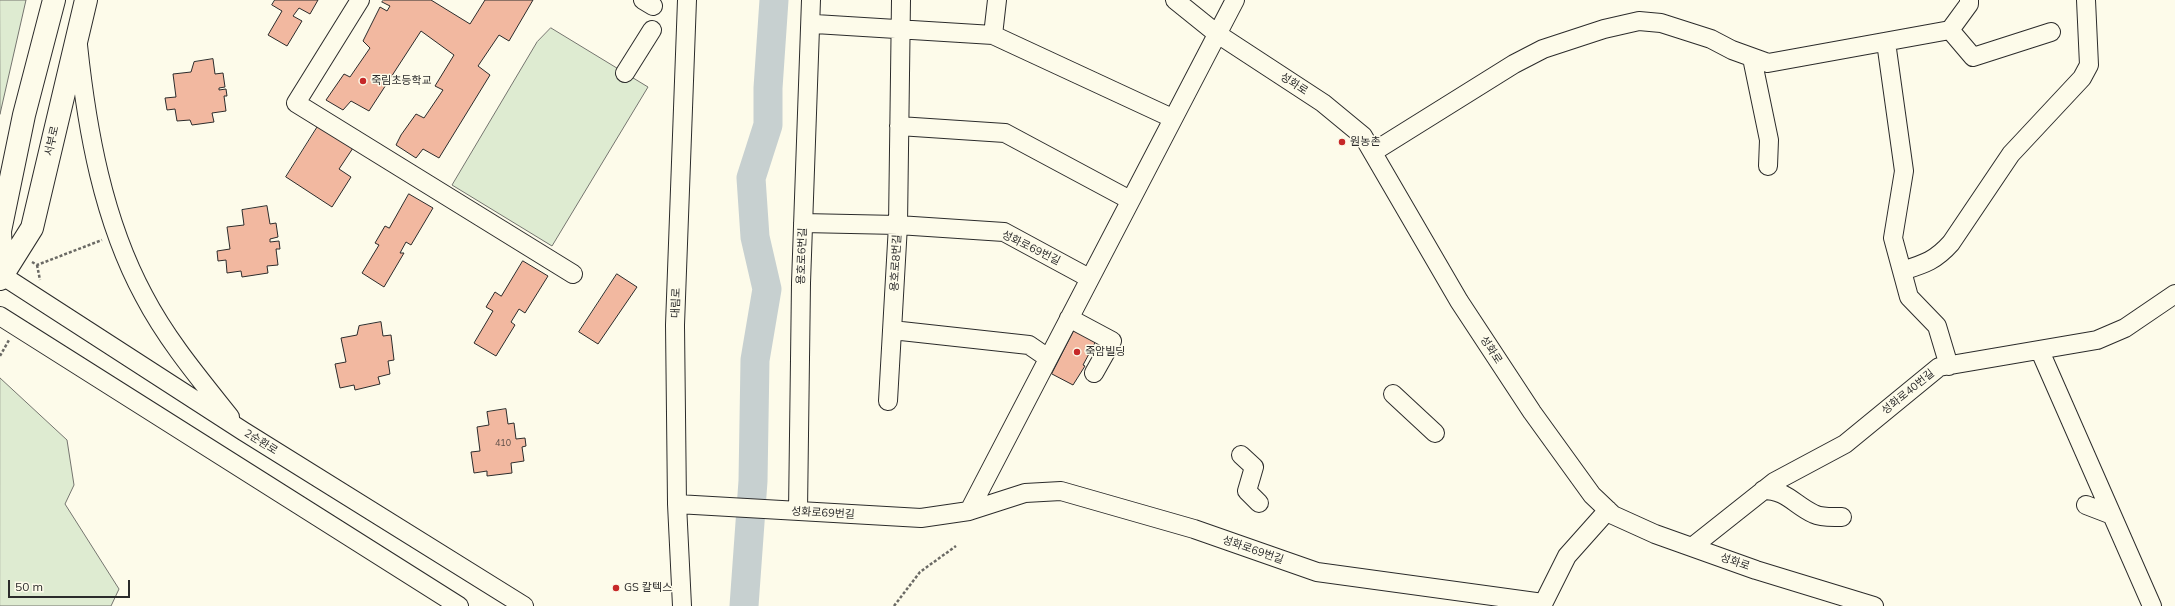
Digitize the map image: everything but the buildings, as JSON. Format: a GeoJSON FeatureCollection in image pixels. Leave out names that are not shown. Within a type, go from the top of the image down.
{"type":"FeatureCollection","features":[{"type":"Feature","properties":{"kind":"main road"},"geometry":{"type":"LineString","coordinates":[[1,276],[0,231],[24,115],[54,0]]}},
{"type":"Feature","properties":{"kind":"main road","name":"서부로"},"geometry":{"type":"LineString","coordinates":[[1,276],[32,228],[86,0]]}},
{"type":"Feature","properties":{"kind":"street"},"geometry":{"type":"LineString","coordinates":[[360,0],[296,103],[573,274]]}},
{"type":"Feature","properties":{"kind":"street","name":"대림로"},"geometry":{"type":"LineString","coordinates":[[681,605],[677,504],[675,325],[687,0]]}},
{"type":"Feature","properties":{"kind":"street","name":"용호로6번길"},"geometry":{"type":"LineString","coordinates":[[798,511],[803,223],[812,0]]}},
{"type":"Feature","properties":{"kind":"street","name":"용호로8번길"},"geometry":{"type":"LineString","coordinates":[[888,400],[898,225],[901,0]]}},
{"type":"Feature","properties":{"kind":"street"},"geometry":{"type":"LineString","coordinates":[[994,35],[997,0]]}},
{"type":"Feature","properties":{"kind":"street","name":"성화로"},"geometry":{"type":"LineString","coordinates":[[1175,0],[1216,34],[1323,103],[1364,136],[1459,301],[1532,412],[1592,495],[1608,510],[1613,514],[1655,534],[1756,570],[1874,606]]}},
{"type":"Feature","properties":{"kind":"street"},"geometry":{"type":"LineString","coordinates":[[969,511],[1172,118],[1235,0]]}},
{"type":"Feature","properties":{"kind":"street"},"geometry":{"type":"LineString","coordinates":[[1373,152],[1514,64],[1543,49],[1604,29],[1639,21],[1661,23],[1711,40],[1752,58],[1768,63],[1950,30],[1969,4],[1969,0]]}},
{"type":"Feature","properties":{"kind":"street"},"geometry":{"type":"LineString","coordinates":[[1902,271],[1924,264],[1942,253],[1951,243],[2010,154],[2082,78],[2089,65],[2086,0]]}},
{"type":"Feature","properties":{"kind":"street"},"geometry":{"type":"LineString","coordinates":[[815,24],[994,35],[1172,118]]}},
{"type":"Feature","properties":{"kind":"street"},"geometry":{"type":"LineString","coordinates":[[625,73],[652,30]]}},
{"type":"Feature","properties":{"kind":"street"},"geometry":{"type":"LineString","coordinates":[[1950,30],[1973,57],[2051,32]]}},
{"type":"Feature","properties":{"kind":"street"},"geometry":{"type":"LineString","coordinates":[[78,36],[95,153],[117,234],[129,265],[159,323],[173,345],[240,428]]}},
{"type":"Feature","properties":{"kind":"street"},"geometry":{"type":"LineString","coordinates":[[1886,42],[1904,171],[1892,238],[1909,297],[1937,326],[1949,366]]}},
{"type":"Feature","properties":{"kind":"street"},"geometry":{"type":"LineString","coordinates":[[1752,58],[1769,140],[1768,166]]}},
{"type":"Feature","properties":{"kind":"street"},"geometry":{"type":"LineString","coordinates":[[899,126],[1005,133],[1130,200]]}},
{"type":"Feature","properties":{"kind":"street","name":"성화로69번길"},"geometry":{"type":"LineString","coordinates":[[803,223],[898,225],[1004,232],[1090,278]]}},
{"type":"Feature","properties":{"kind":"street","name":"2순환로"},"geometry":{"type":"LineString","coordinates":[[1,276],[524,606]]}},
{"type":"Feature","properties":{"kind":"street","name":"성화로40번길"},"geometry":{"type":"LineString","coordinates":[[1692,547],[1774,482],[1845,444],[1939,367],[2040,351],[2097,340],[2125,328],[2175,294]]}},
{"type":"Feature","properties":{"kind":"street"},"geometry":{"type":"LineString","coordinates":[[0,316],[459,606]]}},
{"type":"Feature","properties":{"kind":"street"},"geometry":{"type":"LineString","coordinates":[[1069,318],[1112,341],[1094,373]]}},
{"type":"Feature","properties":{"kind":"street"},"geometry":{"type":"LineString","coordinates":[[892,330],[1029,345],[1048,358]]}},
{"type":"Feature","properties":{"kind":"street"},"geometry":{"type":"LineString","coordinates":[[2040,351],[2152,606]]}},
{"type":"Feature","properties":{"kind":"street"},"geometry":{"type":"LineString","coordinates":[[1393,394],[1435,433]]}},
{"type":"Feature","properties":{"kind":"street"},"geometry":{"type":"LineString","coordinates":[[1241,455],[1254,467],[1247,491],[1259,503]]}},
{"type":"Feature","properties":{"kind":"street"},"geometry":{"type":"LineString","coordinates":[[1763,490],[1775,490],[1784,494],[1814,514],[1826,517],[1842,517]]}},
{"type":"Feature","properties":{"kind":"street","name":"성화로69번길"},"geometry":{"type":"LineString","coordinates":[[677,504],[921,518],[969,511],[1024,493],[1061,491],[1186,527],[1317,572],[1542,604]]}},
{"type":"Feature","properties":{"kind":"street"},"geometry":{"type":"LineString","coordinates":[[2086,505],[2112,515]]}},
{"type":"Feature","properties":{"kind":"street"},"geometry":{"type":"LineString","coordinates":[[1542,604],[1567,556],[1608,510]]}},
{"type":"Feature","properties":{"kind":"path"},"geometry":{"type":"LineString","coordinates":[[16,253],[37,265],[117,234]]}},
{"type":"Feature","properties":{"kind":"path"},"geometry":{"type":"LineString","coordinates":[[894,606],[920,572],[956,546]]}},
{"type":"Feature","properties":{"kind":"green space"},"geometry":{"type":"Polygon","coordinates":[[[0,0],[26,0],[0,114],[0,0]]]}},
{"type":"Feature","properties":{"kind":"green space"},"geometry":{"type":"Polygon","coordinates":[[[551,28],[648,87],[552,246],[452,185],[537,42],[551,28]]]}},
{"type":"Feature","properties":{"kind":"green space"},"geometry":{"type":"Polygon","coordinates":[[[0,378],[67,440],[74,485],[65,504],[119,589],[111,606],[0,606],[0,378]]]}},
{"type":"Feature","properties":{"kind":"waterway"},"geometry":{"type":"LineString","coordinates":[[744,606],[753,481],[755,360],[767,289],[755,237],[751,178],[768,125],[768,88],[774,0]]}},
{"type":"Feature","properties":{"kind":"place","name":"죽림초등학교"},"geometry":{"type":"Point","coordinates":[363,81]}},
{"type":"Feature","properties":{"kind":"place","name":"원농촌"},"geometry":{"type":"Point","coordinates":[1342,142]}},
{"type":"Feature","properties":{"kind":"place","name":"죽암빌딩"},"geometry":{"type":"Point","coordinates":[1077,352]}},
{"type":"Feature","properties":{"kind":"place","name":"GS 칼텍스"},"geometry":{"type":"Point","coordinates":[616,588]}}]}
